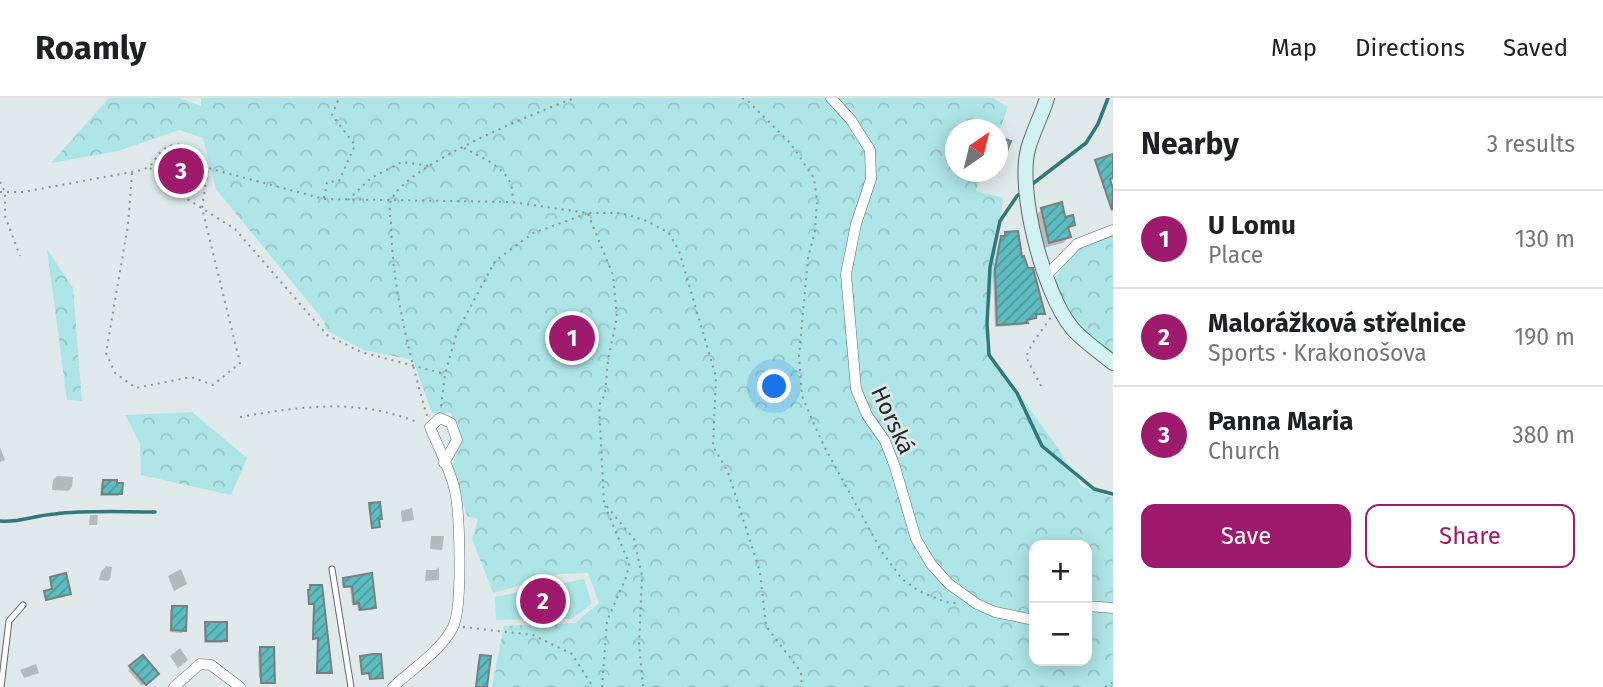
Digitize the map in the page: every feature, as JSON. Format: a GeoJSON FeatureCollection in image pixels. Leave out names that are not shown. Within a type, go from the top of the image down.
{"type":"FeatureCollection","features":[{"type":"Feature","properties":{"kind":"street","name":"Horská"},"geometry":{"type":"LineString","coordinates":[[831,98],[851,120],[870,150],[871,179],[856,224],[846,274],[856,389],[867,415],[885,441],[916,539],[931,564],[949,584],[977,604],[995,612],[1029,619]]}},
{"type":"Feature","properties":{"kind":"street"},"geometry":{"type":"LineString","coordinates":[[1047,98],[1028,149],[1025,180],[1036,240],[1058,308],[1073,330],[1113,363]]}},
{"type":"Feature","properties":{"kind":"street"},"geometry":{"type":"LineString","coordinates":[[1047,275],[1077,244],[1113,230]]}},
{"type":"Feature","properties":{"kind":"street"},"geometry":{"type":"LineString","coordinates":[[393,687],[441,645],[453,626],[459,599],[460,562],[455,488],[444,463],[430,427],[440,418],[451,423],[457,440],[444,463]]}},
{"type":"Feature","properties":{"kind":"street"},"geometry":{"type":"LineString","coordinates":[[1092,606],[1113,608]]}},
{"type":"Feature","properties":{"kind":"street"},"geometry":{"type":"LineString","coordinates":[[174,687],[200,664],[211,665],[240,687]]}},
{"type":"Feature","properties":{"kind":"lane"},"geometry":{"type":"LineString","coordinates":[[332,569],[351,687]]}},
{"type":"Feature","properties":{"kind":"lane"},"geometry":{"type":"LineString","coordinates":[[2,687],[9,621],[23,605]]}},
{"type":"Feature","properties":{"kind":"path"},"geometry":{"type":"LineString","coordinates":[[324,199],[327,182],[339,181],[355,145],[332,115],[339,98]]}},
{"type":"Feature","properties":{"kind":"path"},"geometry":{"type":"LineString","coordinates":[[430,427],[412,366],[391,240],[390,201],[400,187],[430,166],[510,123],[575,98]]}},
{"type":"Feature","properties":{"kind":"path"},"geometry":{"type":"LineString","coordinates":[[742,98],[791,144],[814,178],[817,201],[816,231],[808,258],[799,356],[802,396],[825,448],[882,552],[902,579],[919,591],[945,602],[956,603]]}},
{"type":"Feature","properties":{"kind":"path"},"geometry":{"type":"LineString","coordinates":[[0,192],[51,187],[132,172],[149,167],[162,150],[173,144],[189,146],[202,155],[208,167],[202,208],[240,363],[213,384],[191,377],[136,388],[115,373],[106,353],[128,225],[132,172]]}},
{"type":"Feature","properties":{"kind":"path"},"geometry":{"type":"LineString","coordinates":[[464,148],[490,162],[508,177],[514,190],[512,202]]}},
{"type":"Feature","properties":{"kind":"path"},"geometry":{"type":"LineString","coordinates":[[347,201],[370,178],[402,162],[430,166]]}},
{"type":"Feature","properties":{"kind":"path"},"geometry":{"type":"LineString","coordinates":[[149,167],[176,192],[235,229],[327,335],[361,352],[445,374]]}},
{"type":"Feature","properties":{"kind":"path"},"geometry":{"type":"LineString","coordinates":[[208,167],[324,199],[512,202],[588,213],[621,213],[647,220],[669,233],[679,251],[716,377],[713,446],[728,472],[760,572],[765,626],[802,672],[802,687]]}},
{"type":"Feature","properties":{"kind":"path"},"geometry":{"type":"LineString","coordinates":[[0,183],[5,192],[5,216],[20,256]]}},
{"type":"Feature","properties":{"kind":"path"},"geometry":{"type":"LineString","coordinates":[[440,418],[445,374],[457,332],[495,261],[533,233],[588,213]]}},
{"type":"Feature","properties":{"kind":"path"},"geometry":{"type":"LineString","coordinates":[[588,213],[612,275],[617,317],[608,360],[605,394],[599,406],[604,503],[629,563],[627,575],[607,621],[603,687]]}},
{"type":"Feature","properties":{"kind":"path"},"geometry":{"type":"LineString","coordinates":[[1041,386],[1028,364],[1027,352],[1058,308]]}},
{"type":"Feature","properties":{"kind":"path"},"geometry":{"type":"LineString","coordinates":[[240,418],[299,407],[363,407],[402,416],[430,427]]}},
{"type":"Feature","properties":{"kind":"path"},"geometry":{"type":"LineString","coordinates":[[604,503],[634,539],[637,551],[642,576],[639,644],[643,687]]}},
{"type":"Feature","properties":{"kind":"path"},"geometry":{"type":"LineString","coordinates":[[453,626],[533,635],[572,654],[593,687]]}},
{"type":"Feature","properties":{"kind":"path"},"geometry":{"type":"LineString","coordinates":[[1105,687],[1113,682]]}},
{"type":"Feature","properties":{"kind":"green space"},"geometry":{"type":"Polygon","coordinates":[[[109,98],[179,98],[201,106],[201,98],[993,98],[1008,107],[1004,119],[945,119],[945,182],[979,182],[976,191],[1003,198],[985,346],[1058,448],[1081,486],[1113,498],[1113,687],[492,687],[504,626],[575,623],[599,603],[588,573],[560,574],[493,593],[472,539],[478,519],[467,516],[452,468],[461,437],[451,413],[432,413],[413,360],[364,350],[326,330],[324,321],[216,189],[203,138],[179,130],[118,151],[51,163],[109,98]]]}},
{"type":"Feature","properties":{"kind":"green space"},"geometry":{"type":"Polygon","coordinates":[[[1113,233],[1113,355],[1078,323],[1065,306],[1054,282],[1077,250],[1113,233]]]}},
{"type":"Feature","properties":{"kind":"green space"},"geometry":{"type":"Polygon","coordinates":[[[47,249],[73,288],[82,401],[67,400],[47,249]]]}},
{"type":"Feature","properties":{"kind":"green space"},"geometry":{"type":"Polygon","coordinates":[[[192,412],[247,458],[231,495],[141,475],[140,443],[125,415],[192,412]]]}},
{"type":"Feature","properties":{"kind":"green space"},"geometry":{"type":"Polygon","coordinates":[[[584,579],[592,604],[571,619],[496,620],[495,597],[584,579]]]}},
{"type":"Feature","properties":{"kind":"building"},"geometry":{"type":"Polygon","coordinates":[[[179,151],[193,165],[194,182],[179,191],[181,183],[171,178],[164,163],[179,151]]]}},
{"type":"Feature","properties":{"kind":"building"},"geometry":{"type":"Polygon","coordinates":[[[1113,154],[1113,178],[1110,179],[1113,189],[1112,210],[1095,160],[1113,154]]]}},
{"type":"Feature","properties":{"kind":"building"},"geometry":{"type":"Polygon","coordinates":[[[1062,202],[1065,217],[1073,215],[1075,225],[1068,227],[1071,237],[1049,243],[1041,208],[1062,202]]]}},
{"type":"Feature","properties":{"kind":"building"},"geometry":{"type":"Polygon","coordinates":[[[1018,231],[1022,257],[1024,256],[1028,268],[1033,268],[1045,314],[1036,314],[1036,318],[1027,320],[1028,323],[997,325],[995,269],[1001,236],[1005,236],[1005,232],[1018,231]]]}},
{"type":"Feature","properties":{"kind":"building"},"geometry":{"type":"Polygon","coordinates":[[[103,480],[123,483],[122,494],[102,494],[103,480]]]}},
{"type":"Feature","properties":{"kind":"building"},"geometry":{"type":"Polygon","coordinates":[[[380,502],[380,527],[372,528],[369,503],[380,502]]]}},
{"type":"Feature","properties":{"kind":"building"},"geometry":{"type":"Polygon","coordinates":[[[66,573],[71,594],[46,600],[44,591],[52,589],[50,577],[66,573]]]}},
{"type":"Feature","properties":{"kind":"building"},"geometry":{"type":"Polygon","coordinates":[[[372,573],[376,608],[360,610],[359,603],[354,604],[352,586],[344,587],[343,578],[372,573]]]}},
{"type":"Feature","properties":{"kind":"building"},"geometry":{"type":"Polygon","coordinates":[[[310,585],[322,585],[332,673],[317,673],[318,638],[313,639],[314,604],[309,604],[310,585]]]}},
{"type":"Feature","properties":{"kind":"building"},"geometry":{"type":"Polygon","coordinates":[[[172,606],[187,606],[186,631],[171,630],[172,606]]]}},
{"type":"Feature","properties":{"kind":"building"},"geometry":{"type":"Polygon","coordinates":[[[205,622],[227,622],[227,641],[206,641],[205,622]]]}},
{"type":"Feature","properties":{"kind":"building"},"geometry":{"type":"Polygon","coordinates":[[[260,647],[274,647],[275,683],[261,683],[260,647]]]}},
{"type":"Feature","properties":{"kind":"building"},"geometry":{"type":"Polygon","coordinates":[[[381,654],[383,678],[370,679],[369,673],[362,674],[360,656],[381,654]]]}},
{"type":"Feature","properties":{"kind":"building"},"geometry":{"type":"Polygon","coordinates":[[[143,655],[159,674],[146,685],[129,666],[143,655]]]}},
{"type":"Feature","properties":{"kind":"building"},"geometry":{"type":"Polygon","coordinates":[[[480,655],[491,656],[487,687],[476,687],[480,655]]]}},
{"type":"Feature","properties":{"kind":"waterway"},"geometry":{"type":"LineString","coordinates":[[1031,185],[1086,143],[1098,124],[1108,98]]}},
{"type":"Feature","properties":{"kind":"waterway"},"geometry":{"type":"LineString","coordinates":[[1023,192],[1017,196],[1000,221],[990,267],[987,324],[989,355],[1017,393],[1042,446],[1094,489],[1113,494]]}},
{"type":"Feature","properties":{"kind":"waterway"},"geometry":{"type":"LineString","coordinates":[[0,521],[80,512],[155,512]]}},
{"type":"Feature","properties":{"kind":"place","name":"Panna Maria"},"geometry":{"type":"Point","coordinates":[181,171]}},
{"type":"Feature","properties":{"kind":"place","name":"U Lomu"},"geometry":{"type":"Point","coordinates":[572,338]}},
{"type":"Feature","properties":{"kind":"place","name":"Malorážková střelnice"},"geometry":{"type":"Point","coordinates":[543,601]}}]}
